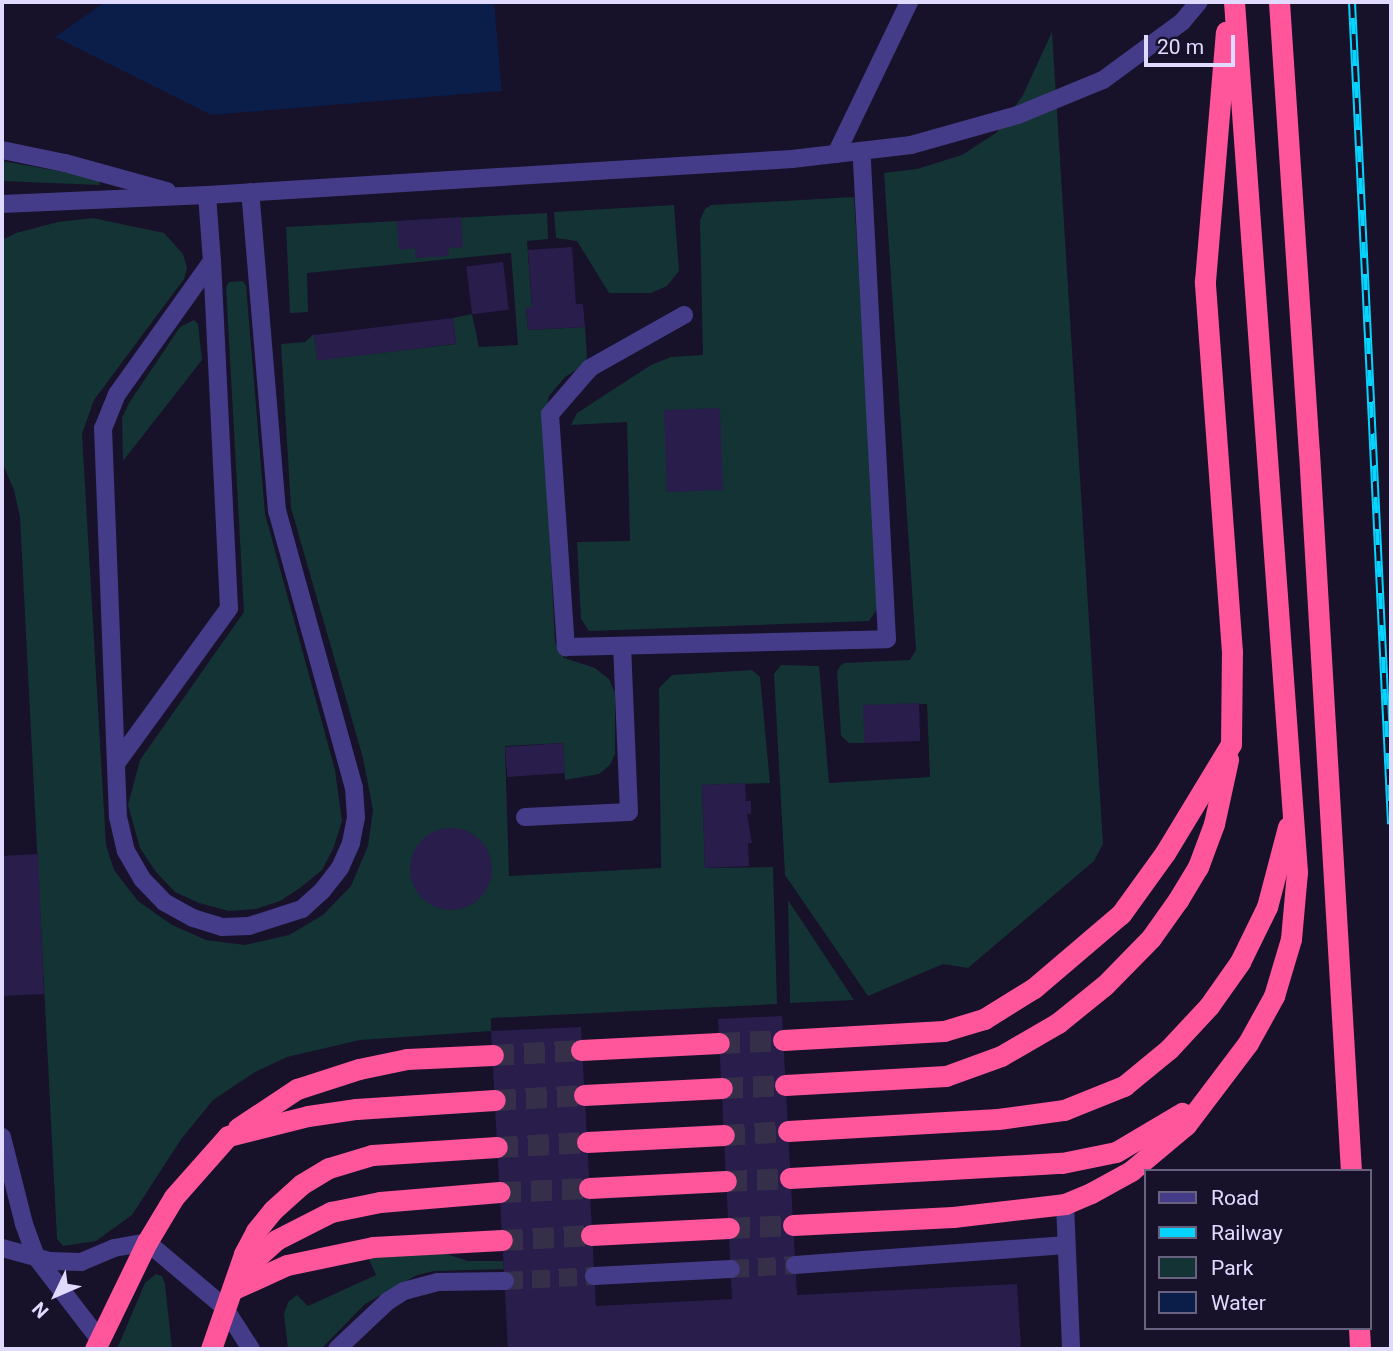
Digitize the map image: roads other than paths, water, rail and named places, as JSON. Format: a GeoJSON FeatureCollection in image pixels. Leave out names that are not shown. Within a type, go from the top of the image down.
{"type":"FeatureCollection","features":[{"type":"Feature","properties":{"kind":"highway"},"geometry":{"type":"LineString","coordinates":[[785,1085],[946,1076],[1001,1056],[1058,1023],[1105,985],[1151,938],[1198,867],[1214,824],[1231,744],[1231,652],[1205,281],[1228,2]]}},
{"type":"Feature","properties":{"kind":"highway"},"geometry":{"type":"LineString","coordinates":[[793,1225],[953,1217],[1065,1204],[1130,1171],[1186,1125],[1248,1044],[1274,996],[1291,939],[1297,872],[1234,2]]}},
{"type":"Feature","properties":{"kind":"highway"},"geometry":{"type":"LineString","coordinates":[[1279,2],[1310,466],[1351,1169]]}},
{"type":"Feature","properties":{"kind":"highway"},"geometry":{"type":"LineString","coordinates":[[783,1040],[944,1031],[984,1019],[1034,988],[1121,914],[1165,853],[1231,744]]}},
{"type":"Feature","properties":{"kind":"highway"},"geometry":{"type":"LineString","coordinates":[[788,1131],[998,1119],[1064,1110],[1124,1086],[1185,1032],[1209,1006],[1240,962],[1267,907],[1292,808]]}},
{"type":"Feature","properties":{"kind":"highway"},"geometry":{"type":"LineString","coordinates":[[581,1050],[719,1043]]}},
{"type":"Feature","properties":{"kind":"highway"},"geometry":{"type":"LineString","coordinates":[[97,1345],[147,1242],[174,1197],[228,1136],[266,1107],[324,1079],[407,1059],[492,1055]]}},
{"type":"Feature","properties":{"kind":"highway"},"geometry":{"type":"LineString","coordinates":[[790,1178],[1062,1163],[1116,1152],[1171,1122],[1215,1084]]}},
{"type":"Feature","properties":{"kind":"highway"},"geometry":{"type":"LineString","coordinates":[[584,1095],[722,1088]]}},
{"type":"Feature","properties":{"kind":"highway"},"geometry":{"type":"LineString","coordinates":[[228,1136],[308,1116],[344,1111],[495,1100]]}},
{"type":"Feature","properties":{"kind":"highway"},"geometry":{"type":"LineString","coordinates":[[587,1142],[724,1135]]}},
{"type":"Feature","properties":{"kind":"highway"},"geometry":{"type":"LineString","coordinates":[[211,1349],[244,1254],[272,1210],[302,1184],[329,1168],[372,1155],[497,1147]]}},
{"type":"Feature","properties":{"kind":"highway"},"geometry":{"type":"LineString","coordinates":[[589,1188],[726,1181]]}},
{"type":"Feature","properties":{"kind":"highway"},"geometry":{"type":"LineString","coordinates":[[228,1298],[254,1260],[276,1240],[331,1212],[380,1202],[500,1192]]}},
{"type":"Feature","properties":{"kind":"highway"},"geometry":{"type":"LineString","coordinates":[[592,1235],[729,1228]]}},
{"type":"Feature","properties":{"kind":"highway"},"geometry":{"type":"LineString","coordinates":[[228,1298],[287,1265],[373,1247],[502,1240]]}},
{"type":"Feature","properties":{"kind":"highway"},"geometry":{"type":"LineString","coordinates":[[1359,1330],[1360,1349]]}},
{"type":"Feature","properties":{"kind":"lane"},"geometry":{"type":"LineString","coordinates":[[836,154],[909,2]]}},
{"type":"Feature","properties":{"kind":"lane"},"geometry":{"type":"LineString","coordinates":[[2,204],[208,195],[792,159],[911,145],[1018,115],[1103,80],[1182,22],[1199,2]]}},
{"type":"Feature","properties":{"kind":"lane"},"geometry":{"type":"LineString","coordinates":[[2,150],[65,163],[183,196]]}},
{"type":"Feature","properties":{"kind":"lane"},"geometry":{"type":"LineString","coordinates":[[684,315],[590,368],[550,414],[566,647],[887,639],[861,151]]}},
{"type":"Feature","properties":{"kind":"lane"},"geometry":{"type":"LineString","coordinates":[[212,261],[117,394],[103,428],[118,761],[118,817],[126,851],[142,879],[164,902],[193,918],[222,927],[249,926],[302,909],[322,891],[340,868],[351,843],[356,817],[354,788],[277,511],[250,192]]}},
{"type":"Feature","properties":{"kind":"lane"},"geometry":{"type":"LineString","coordinates":[[118,761],[229,608],[208,195]]}},
{"type":"Feature","properties":{"kind":"lane"},"geometry":{"type":"LineString","coordinates":[[524,817],[629,812],[622,646]]}},
{"type":"Feature","properties":{"kind":"lane"},"geometry":{"type":"LineString","coordinates":[[2,1137],[24,1224],[36,1257],[97,1345]]}},
{"type":"Feature","properties":{"kind":"lane"},"geometry":{"type":"LineString","coordinates":[[1065,1204],[1071,1349]]}},
{"type":"Feature","properties":{"kind":"lane"},"geometry":{"type":"LineString","coordinates":[[2,1248],[50,1261],[81,1262],[114,1248],[147,1242],[228,1298],[251,1349]]}},
{"type":"Feature","properties":{"kind":"lane"},"geometry":{"type":"LineString","coordinates":[[795,1265],[1066,1245]]}},
{"type":"Feature","properties":{"kind":"lane"},"geometry":{"type":"LineString","coordinates":[[594,1276],[731,1269]]}},
{"type":"Feature","properties":{"kind":"lane"},"geometry":{"type":"LineString","coordinates":[[337,1349],[388,1301],[404,1291],[438,1282],[505,1281]]}},
{"type":"Feature","properties":{"kind":"water"},"geometry":{"type":"Polygon","coordinates":[[[105,2],[494,2],[502,91],[211,115],[55,37],[105,2]]]}},
{"type":"Feature","properties":{"kind":"tunnel"},"geometry":{"type":"LineString","coordinates":[[719,1043],[783,1040]]}},
{"type":"Feature","properties":{"kind":"tunnel"},"geometry":{"type":"LineString","coordinates":[[493,1055],[581,1050]]}},
{"type":"Feature","properties":{"kind":"tunnel"},"geometry":{"type":"LineString","coordinates":[[722,1088],[785,1085]]}},
{"type":"Feature","properties":{"kind":"tunnel"},"geometry":{"type":"LineString","coordinates":[[495,1100],[584,1095]]}},
{"type":"Feature","properties":{"kind":"tunnel"},"geometry":{"type":"LineString","coordinates":[[724,1135],[788,1131]]}},
{"type":"Feature","properties":{"kind":"tunnel"},"geometry":{"type":"LineString","coordinates":[[497,1147],[587,1142]]}},
{"type":"Feature","properties":{"kind":"tunnel"},"geometry":{"type":"LineString","coordinates":[[726,1181],[790,1178]]}},
{"type":"Feature","properties":{"kind":"tunnel"},"geometry":{"type":"LineString","coordinates":[[500,1192],[589,1188]]}},
{"type":"Feature","properties":{"kind":"tunnel"},"geometry":{"type":"LineString","coordinates":[[729,1228],[793,1225]]}},
{"type":"Feature","properties":{"kind":"tunnel"},"geometry":{"type":"LineString","coordinates":[[502,1240],[591,1235]]}},
{"type":"Feature","properties":{"kind":"tunnel"},"geometry":{"type":"LineString","coordinates":[[731,1269],[795,1265]]}},
{"type":"Feature","properties":{"kind":"tunnel"},"geometry":{"type":"LineString","coordinates":[[505,1281],[594,1276]]}},
{"type":"Feature","properties":{"kind":"railway"},"geometry":{"type":"LineString","coordinates":[[1352,2],[1391,824]]}}]}
